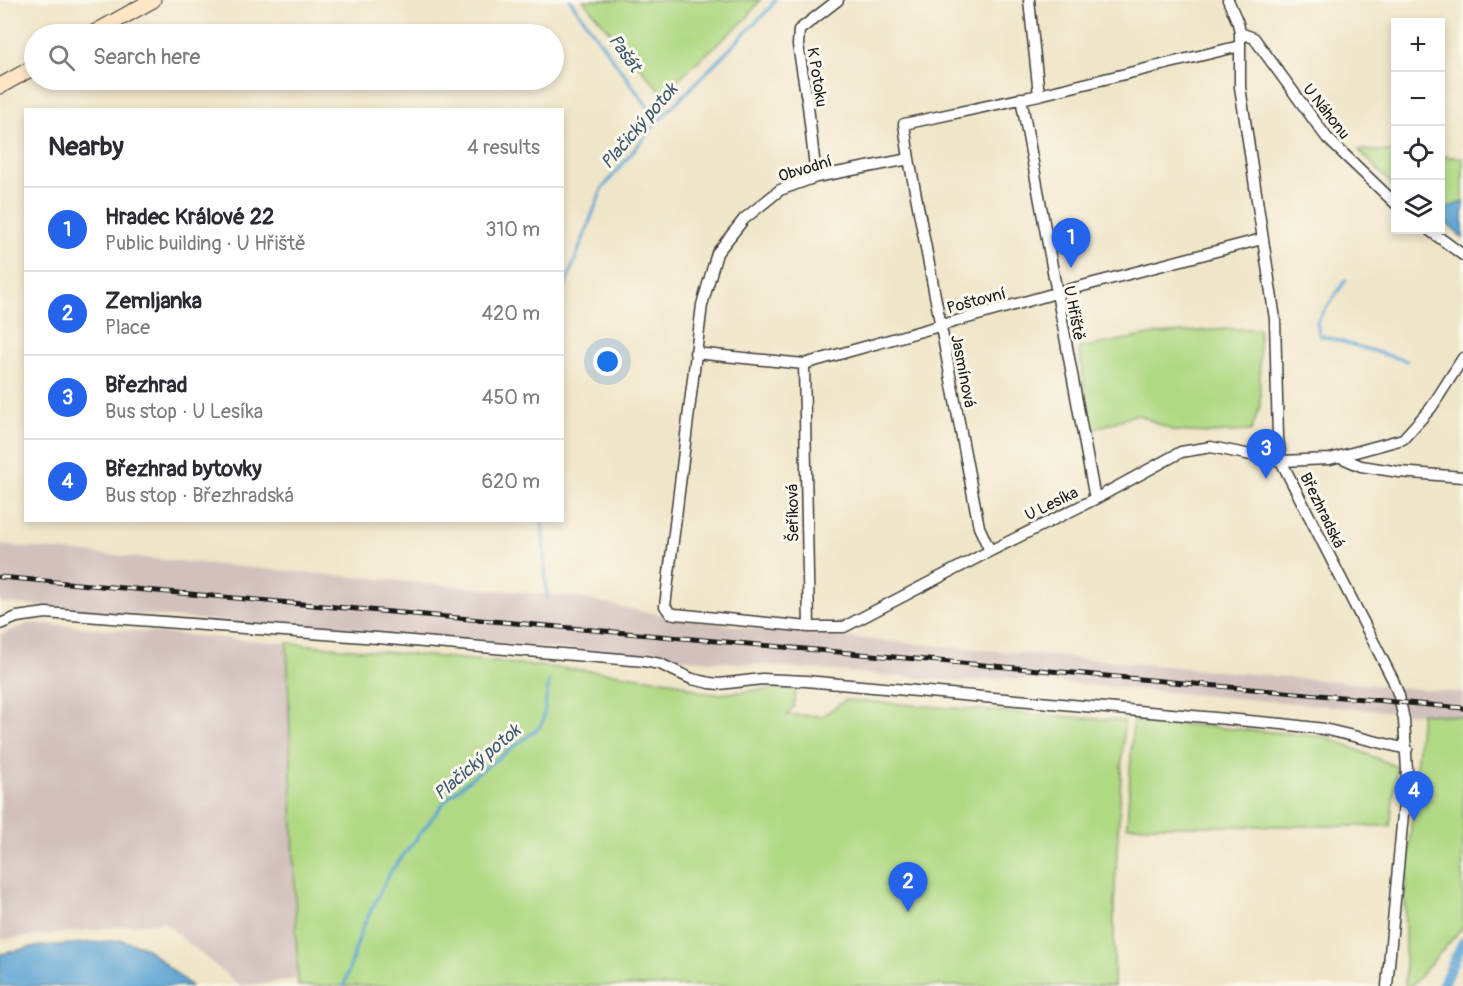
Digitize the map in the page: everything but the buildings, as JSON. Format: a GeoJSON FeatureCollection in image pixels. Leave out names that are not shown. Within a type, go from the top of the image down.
{"type":"FeatureCollection","features":[{"type":"Feature","properties":{"kind":"main road"},"geometry":{"type":"LineString","coordinates":[[110,24],[153,0]]}},
{"type":"Feature","properties":{"kind":"main road"},"geometry":{"type":"LineString","coordinates":[[0,86],[24,73]]}},
{"type":"Feature","properties":{"kind":"street","name":"K Potoku"},"geometry":{"type":"LineString","coordinates":[[816,177],[798,45],[799,30],[838,0]]}},
{"type":"Feature","properties":{"kind":"street"},"geometry":{"type":"LineString","coordinates":[[1029,0],[1039,95]]}},
{"type":"Feature","properties":{"kind":"street","name":"Březhradská"},"geometry":{"type":"LineString","coordinates":[[1228,0],[1240,33],[1240,87],[1275,320],[1278,438],[1281,460],[1393,680],[1401,702],[1407,749],[1407,771],[1387,986]]}},
{"type":"Feature","properties":{"kind":"street","name":"U Náhonu"},"geometry":{"type":"LineString","coordinates":[[1240,33],[1254,38],[1327,138],[1391,200]]}},
{"type":"Feature","properties":{"kind":"street"},"geometry":{"type":"LineString","coordinates":[[909,159],[904,124],[1039,95],[1240,46]]}},
{"type":"Feature","properties":{"kind":"street","name":"U Hřiště"},"geometry":{"type":"LineString","coordinates":[[1021,98],[1095,499]]}},
{"type":"Feature","properties":{"kind":"street","name":"Obvodní"},"geometry":{"type":"LineString","coordinates":[[809,627],[675,614],[670,613],[665,606],[702,305],[717,253],[744,219],[780,190],[816,177],[909,159]]}},
{"type":"Feature","properties":{"kind":"street","name":"Jasmínová"},"geometry":{"type":"LineString","coordinates":[[909,159],[979,527],[990,550]]}},
{"type":"Feature","properties":{"kind":"street"},"geometry":{"type":"LineString","coordinates":[[1434,234],[1463,255]]}},
{"type":"Feature","properties":{"kind":"street","name":"Poštovní"},"geometry":{"type":"LineString","coordinates":[[695,353],[804,364],[1056,293],[1262,239]]}},
{"type":"Feature","properties":{"kind":"street"},"geometry":{"type":"LineString","coordinates":[[1340,457],[1403,439],[1431,408],[1463,358]]}},
{"type":"Feature","properties":{"kind":"street","name":"Šeříková"},"geometry":{"type":"LineString","coordinates":[[804,364],[809,627]]}},
{"type":"Feature","properties":{"kind":"street","name":"U Lesíka"},"geometry":{"type":"LineString","coordinates":[[809,627],[844,627],[990,550],[1095,499],[1181,452],[1211,447],[1281,460],[1340,457]]}},
{"type":"Feature","properties":{"kind":"street"},"geometry":{"type":"LineString","coordinates":[[1340,457],[1361,466],[1399,472],[1463,477]]}},
{"type":"Feature","properties":{"kind":"street"},"geometry":{"type":"LineString","coordinates":[[0,624],[17,617],[46,613],[644,661],[660,664],[693,679],[710,683],[729,684],[762,679],[806,681],[1259,722],[1324,729],[1407,749]]}},
{"type":"Feature","properties":{"kind":"shaded area"},"geometry":{"type":"Polygon","coordinates":[[[0,545],[576,597],[640,611],[763,630],[1463,693],[1463,718],[1006,678],[967,682],[0,603],[0,545]]]}},
{"type":"Feature","properties":{"kind":"shaded area"},"geometry":{"type":"Polygon","coordinates":[[[30,623],[287,643],[297,979],[240,986],[163,922],[0,940],[0,635],[30,623]]]}},
{"type":"Feature","properties":{"kind":"green space"},"geometry":{"type":"Polygon","coordinates":[[[583,0],[760,0],[747,18],[662,93],[583,0]]]}},
{"type":"Feature","properties":{"kind":"green space"},"geometry":{"type":"Polygon","coordinates":[[[1359,150],[1391,152],[1391,184],[1359,150]]]}},
{"type":"Feature","properties":{"kind":"green space"},"geometry":{"type":"Polygon","coordinates":[[[1445,156],[1463,158],[1463,202],[1445,209],[1445,156]]]}},
{"type":"Feature","properties":{"kind":"green space"},"geometry":{"type":"Polygon","coordinates":[[[1259,329],[1260,406],[1251,431],[1208,433],[1174,431],[1137,414],[1092,430],[1079,348],[1155,334],[1259,329]]]}},
{"type":"Feature","properties":{"kind":"green space"},"geometry":{"type":"Polygon","coordinates":[[[287,643],[603,672],[676,682],[700,692],[718,694],[779,688],[796,690],[794,706],[787,715],[822,716],[846,700],[1124,721],[1114,906],[1114,986],[298,986],[287,643]]]}},
{"type":"Feature","properties":{"kind":"green space"},"geometry":{"type":"Polygon","coordinates":[[[1421,713],[1463,717],[1463,927],[1411,986],[1405,986],[1405,896],[1421,713]]]}},
{"type":"Feature","properties":{"kind":"green space"},"geometry":{"type":"Polygon","coordinates":[[[1133,720],[1327,737],[1397,767],[1390,826],[1127,826],[1133,720]]]}},
{"type":"Feature","properties":{"kind":"water"},"geometry":{"type":"Polygon","coordinates":[[[1463,202],[1463,239],[1445,222],[1445,208],[1463,202]]]}},
{"type":"Feature","properties":{"kind":"water"},"geometry":{"type":"Polygon","coordinates":[[[121,940],[145,947],[191,986],[0,986],[0,954],[32,947],[121,940]]]}},
{"type":"Feature","properties":{"kind":"waterway","name":"Pašát"},"geometry":{"type":"LineString","coordinates":[[570,0],[658,121]]}},
{"type":"Feature","properties":{"kind":"waterway","name":"Plačický potok"},"geometry":{"type":"LineString","coordinates":[[564,289],[602,189],[658,121],[770,8],[775,0]]}},
{"type":"Feature","properties":{"kind":"waterway"},"geometry":{"type":"LineString","coordinates":[[1346,280],[1317,321],[1319,335],[1407,361]]}},
{"type":"Feature","properties":{"kind":"waterway","name":"Plačický potok"},"geometry":{"type":"LineString","coordinates":[[542,522],[547,599]]}},
{"type":"Feature","properties":{"kind":"waterway","name":"Plačický potok"},"geometry":{"type":"LineString","coordinates":[[344,986],[362,928],[391,871],[447,799],[471,778],[539,728],[543,721],[549,681]]}},
{"type":"Feature","properties":{"kind":"waterway"},"geometry":{"type":"LineString","coordinates":[[1442,986],[1463,942]]}},
{"type":"Feature","properties":{"kind":"railway"},"geometry":{"type":"LineString","coordinates":[[0,577],[1463,708]]}},
{"type":"Feature","properties":{"kind":"place","name":"Hradec Králové 22"},"geometry":{"type":"Point","coordinates":[1071,268]}},
{"type":"Feature","properties":{"kind":"place","name":"Březhrad"},"geometry":{"type":"Point","coordinates":[1266,479]}},
{"type":"Feature","properties":{"kind":"place","name":"Březhrad bytovky"},"geometry":{"type":"Point","coordinates":[1414,821]}},
{"type":"Feature","properties":{"kind":"place","name":"Zemljanka"},"geometry":{"type":"Point","coordinates":[908,912]}}]}
